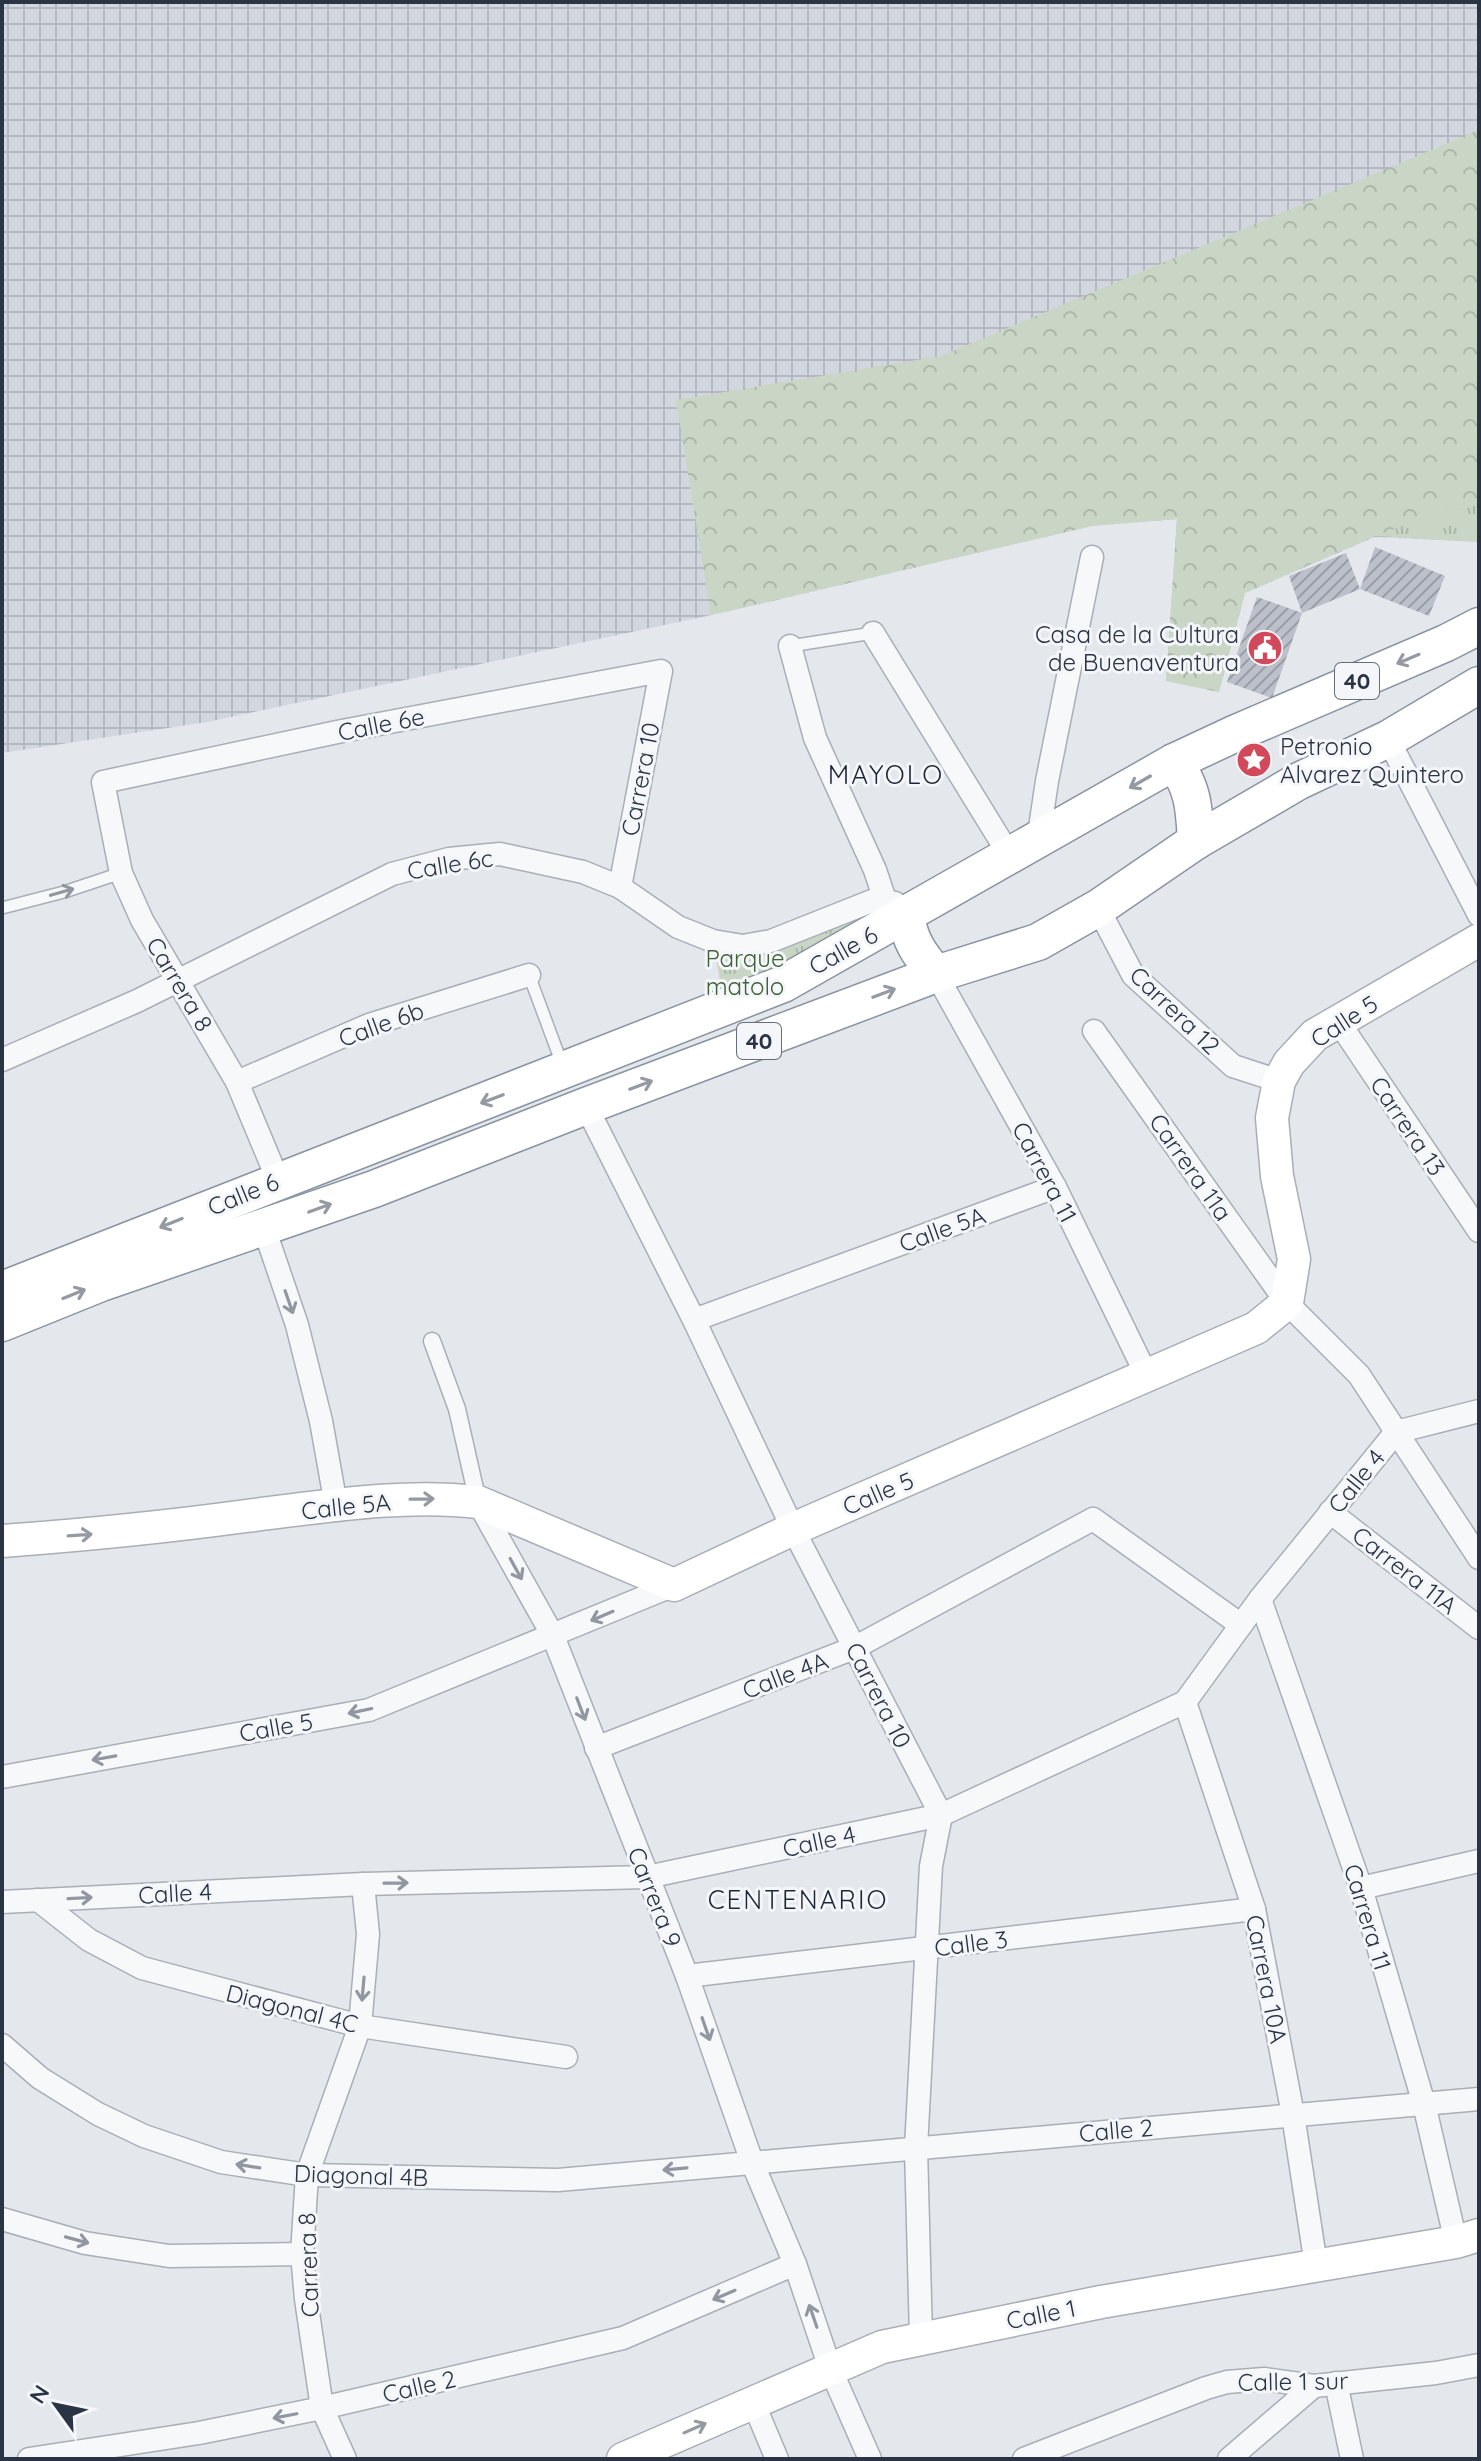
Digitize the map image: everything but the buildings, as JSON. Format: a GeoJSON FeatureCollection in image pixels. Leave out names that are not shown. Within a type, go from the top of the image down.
{"type":"FeatureCollection","features":[{"type":"Feature","properties":{"kind":"highway","name":"Calle 6"},"geometry":{"type":"LineString","coordinates":[[2,1290],[783,984],[896,907],[1024,848],[1174,762],[1479,626]]}},
{"type":"Feature","properties":{"kind":"highway","name":"Calle 6"},"geometry":{"type":"LineString","coordinates":[[2,1323],[101,1283],[374,1189],[936,974],[1038,942],[1098,908],[1196,841],[1299,781],[1388,739],[1479,685]]}},
{"type":"Feature","properties":{"kind":"highway"},"geometry":{"type":"LineString","coordinates":[[1174,762],[1187,780],[1193,803],[1196,841]]}},
{"type":"Feature","properties":{"kind":"highway"},"geometry":{"type":"LineString","coordinates":[[896,907],[914,947],[936,974]]}},
{"type":"Feature","properties":{"kind":"main road","name":"Calle 5"},"geometry":{"type":"LineString","coordinates":[[674,1585],[793,1529],[1256,1328],[1287,1303],[1294,1259],[1277,1176],[1272,1118],[1279,1081],[1289,1063],[1315,1035],[1479,940]]}},
{"type":"Feature","properties":{"kind":"main road","name":"Calle 5A"},"geometry":{"type":"LineString","coordinates":[[2,1541],[116,1533],[336,1505],[419,1499],[478,1502],[674,1585]]}},
{"type":"Feature","properties":{"kind":"main road","name":"Calle 1"},"geometry":{"type":"LineString","coordinates":[[623,2459],[882,2347],[1101,2302],[1468,2239]]}},
{"type":"Feature","properties":{"kind":"street"},"geometry":{"type":"LineString","coordinates":[[1024,848],[1047,781],[1092,557]]}},
{"type":"Feature","properties":{"kind":"street"},"geometry":{"type":"LineString","coordinates":[[873,633],[1024,848]]}},
{"type":"Feature","properties":{"kind":"street"},"geometry":{"type":"LineString","coordinates":[[790,646],[815,738],[875,870],[896,907]]}},
{"type":"Feature","properties":{"kind":"street","name":"Calle 6e"},"geometry":{"type":"LineString","coordinates":[[103,782],[342,731],[661,671]]}},
{"type":"Feature","properties":{"kind":"street","name":"Carrera 10"},"geometry":{"type":"LineString","coordinates":[[620,887],[661,671]]}},
{"type":"Feature","properties":{"kind":"street"},"geometry":{"type":"LineString","coordinates":[[1388,739],[1479,915]]}},
{"type":"Feature","properties":{"kind":"street","name":"Carrera 8"},"geometry":{"type":"LineString","coordinates":[[103,782],[121,873],[142,920],[237,1082],[278,1180]]}},
{"type":"Feature","properties":{"kind":"street","name":"Calle 6c"},"geometry":{"type":"LineString","coordinates":[[2,1060],[137,1001],[392,874],[449,859],[500,854],[583,872],[620,887],[678,927],[713,941],[743,946],[771,941],[877,899],[896,907]]}},
{"type":"Feature","properties":{"kind":"street","name":"Carrera 12"},"geometry":{"type":"LineString","coordinates":[[1098,908],[1133,975],[1233,1066],[1279,1081]]}},
{"type":"Feature","properties":{"kind":"street","name":"Carrera 11"},"geometry":{"type":"LineString","coordinates":[[936,974],[1055,1187],[1146,1374]]}},
{"type":"Feature","properties":{"kind":"street","name":"Calle 6b"},"geometry":{"type":"LineString","coordinates":[[237,1082],[369,1025],[529,975]]}},
{"type":"Feature","properties":{"kind":"street","name":"Carrera 13"},"geometry":{"type":"LineString","coordinates":[[1338,1021],[1479,1231]]}},
{"type":"Feature","properties":{"kind":"street","name":"Carrera 11a"},"geometry":{"type":"LineString","coordinates":[[1094,1031],[1287,1303]]}},
{"type":"Feature","properties":{"kind":"street","name":"Carrera 10"},"geometry":{"type":"LineString","coordinates":[[586,1106],[694,1320],[793,1529],[941,1815]]}},
{"type":"Feature","properties":{"kind":"street","name":"Calle 5A"},"geometry":{"type":"LineString","coordinates":[[694,1320],[1055,1187]]}},
{"type":"Feature","properties":{"kind":"street"},"geometry":{"type":"LineString","coordinates":[[264,1228],[297,1325],[321,1421],[336,1505]]}},
{"type":"Feature","properties":{"kind":"street"},"geometry":{"type":"LineString","coordinates":[[1287,1303],[1359,1375],[1479,1558]]}},
{"type":"Feature","properties":{"kind":"street","name":"Carrera 9"},"geometry":{"type":"LineString","coordinates":[[432,1341],[457,1409],[478,1502],[553,1636],[687,1976],[752,2162],[795,2264],[830,2368],[870,2459]]}},
{"type":"Feature","properties":{"kind":"street","name":"Calle 4"},"geometry":{"type":"LineString","coordinates":[[2,1902],[363,1884],[647,1877],[941,1815],[1185,1702],[1260,1599],[1396,1432],[1479,1411]]}},
{"type":"Feature","properties":{"kind":"street","name":"Carrera 11A"},"geometry":{"type":"LineString","coordinates":[[1330,1512],[1479,1628]]}},
{"type":"Feature","properties":{"kind":"street","name":"Calle 4A"},"geometry":{"type":"LineString","coordinates":[[596,1748],[854,1648],[1093,1519],[1241,1625]]}},
{"type":"Feature","properties":{"kind":"street","name":"Calle 5"},"geometry":{"type":"LineString","coordinates":[[2,1777],[369,1710],[674,1585]]}},
{"type":"Feature","properties":{"kind":"street","name":"Carrera 11"},"geometry":{"type":"LineString","coordinates":[[1260,1599],[1361,1888],[1424,2104],[1468,2239]]}},
{"type":"Feature","properties":{"kind":"street","name":"Carrera 10A"},"geometry":{"type":"LineString","coordinates":[[1185,1702],[1254,1909],[1293,2115],[1316,2265]]}},
{"type":"Feature","properties":{"kind":"street"},"geometry":{"type":"LineString","coordinates":[[921,2338],[916,2148],[931,1866],[941,1815]]}},
{"type":"Feature","properties":{"kind":"street"},"geometry":{"type":"LineString","coordinates":[[1361,1888],[1479,1861]]}},
{"type":"Feature","properties":{"kind":"street","name":"Carrera 8"},"geometry":{"type":"LineString","coordinates":[[345,2459],[322,2408],[302,2254],[307,2175],[360,2026],[368,1934],[363,1884]]}},
{"type":"Feature","properties":{"kind":"street","name":"Diagonal 4C"},"geometry":{"type":"LineString","coordinates":[[38,1900],[89,1940],[142,1968],[360,2026],[566,2057]]}},
{"type":"Feature","properties":{"kind":"street","name":"Calle 3"},"geometry":{"type":"LineString","coordinates":[[687,1976],[1254,1909]]}},
{"type":"Feature","properties":{"kind":"street","name":"Diagonal 4B"},"geometry":{"type":"LineString","coordinates":[[2,2045],[40,2078],[98,2114],[144,2136],[221,2162],[307,2175],[558,2180],[752,2162]]}},
{"type":"Feature","properties":{"kind":"street","name":"Calle 2"},"geometry":{"type":"LineString","coordinates":[[752,2162],[1479,2099]]}},
{"type":"Feature","properties":{"kind":"street"},"geometry":{"type":"LineString","coordinates":[[2,2219],[85,2243],[169,2256],[302,2254]]}},
{"type":"Feature","properties":{"kind":"street","name":"Calle 2"},"geometry":{"type":"LineString","coordinates":[[29,2459],[141,2450],[199,2433],[322,2408],[623,2338],[795,2264]]}},
{"type":"Feature","properties":{"kind":"street","name":"Calle 1 sur"},"geometry":{"type":"LineString","coordinates":[[1024,2459],[1227,2382],[1264,2379],[1325,2384],[1436,2373],[1479,2365]]}},
{"type":"Feature","properties":{"kind":"street"},"geometry":{"type":"LineString","coordinates":[[1229,2459],[1325,2384],[1352,2459]]}},
{"type":"Feature","properties":{"kind":"street"},"geometry":{"type":"LineString","coordinates":[[753,2402],[777,2459]]}},
{"type":"Feature","properties":{"kind":"lane"},"geometry":{"type":"LineString","coordinates":[[790,646],[873,633]]}},
{"type":"Feature","properties":{"kind":"lane"},"geometry":{"type":"LineString","coordinates":[[2,908],[121,873]]}},
{"type":"Feature","properties":{"kind":"lane"},"geometry":{"type":"LineString","coordinates":[[529,975],[565,1071]]}},
{"type":"Feature","properties":{"kind":"shaded area"},"geometry":{"type":"Polygon","coordinates":[[[2,2],[1479,2],[1479,542],[1375,537],[1245,593],[1219,692],[1166,681],[1177,519],[1092,526],[721,613],[207,722],[2,753],[2,2]]]}},
{"type":"Feature","properties":{"kind":"green space"},"geometry":{"type":"Polygon","coordinates":[[[1479,130],[1479,498],[1375,536],[1245,593],[1219,692],[1166,681],[1177,519],[1092,526],[711,615],[676,400],[941,356],[1479,130]]]}},
{"type":"Feature","properties":{"kind":"green space"},"geometry":{"type":"Polygon","coordinates":[[[1479,498],[1479,542],[1375,536],[1479,498]]]}},
{"type":"Feature","properties":{"kind":"green space","name":"Parque matolo"},"geometry":{"type":"Polygon","coordinates":[[[865,904],[906,914],[713,1000],[721,986],[713,941],[743,946],[865,904]]]}},
{"type":"Feature","properties":{"kind":"place","name":"Casa de la Cultura de Buenaventura"},"geometry":{"type":"Point","coordinates":[1265,648]}},
{"type":"Feature","properties":{"kind":"place","name":"Petronio Alvarez Quintero"},"geometry":{"type":"Point","coordinates":[1254,760]}},
{"type":"Feature","properties":{"kind":"district","name":"MAYOLO"},"geometry":{"type":"Point","coordinates":[886,774]}},
{"type":"Feature","properties":{"kind":"district","name":"CENTENARIO"},"geometry":{"type":"Point","coordinates":[798,1899]}}]}
